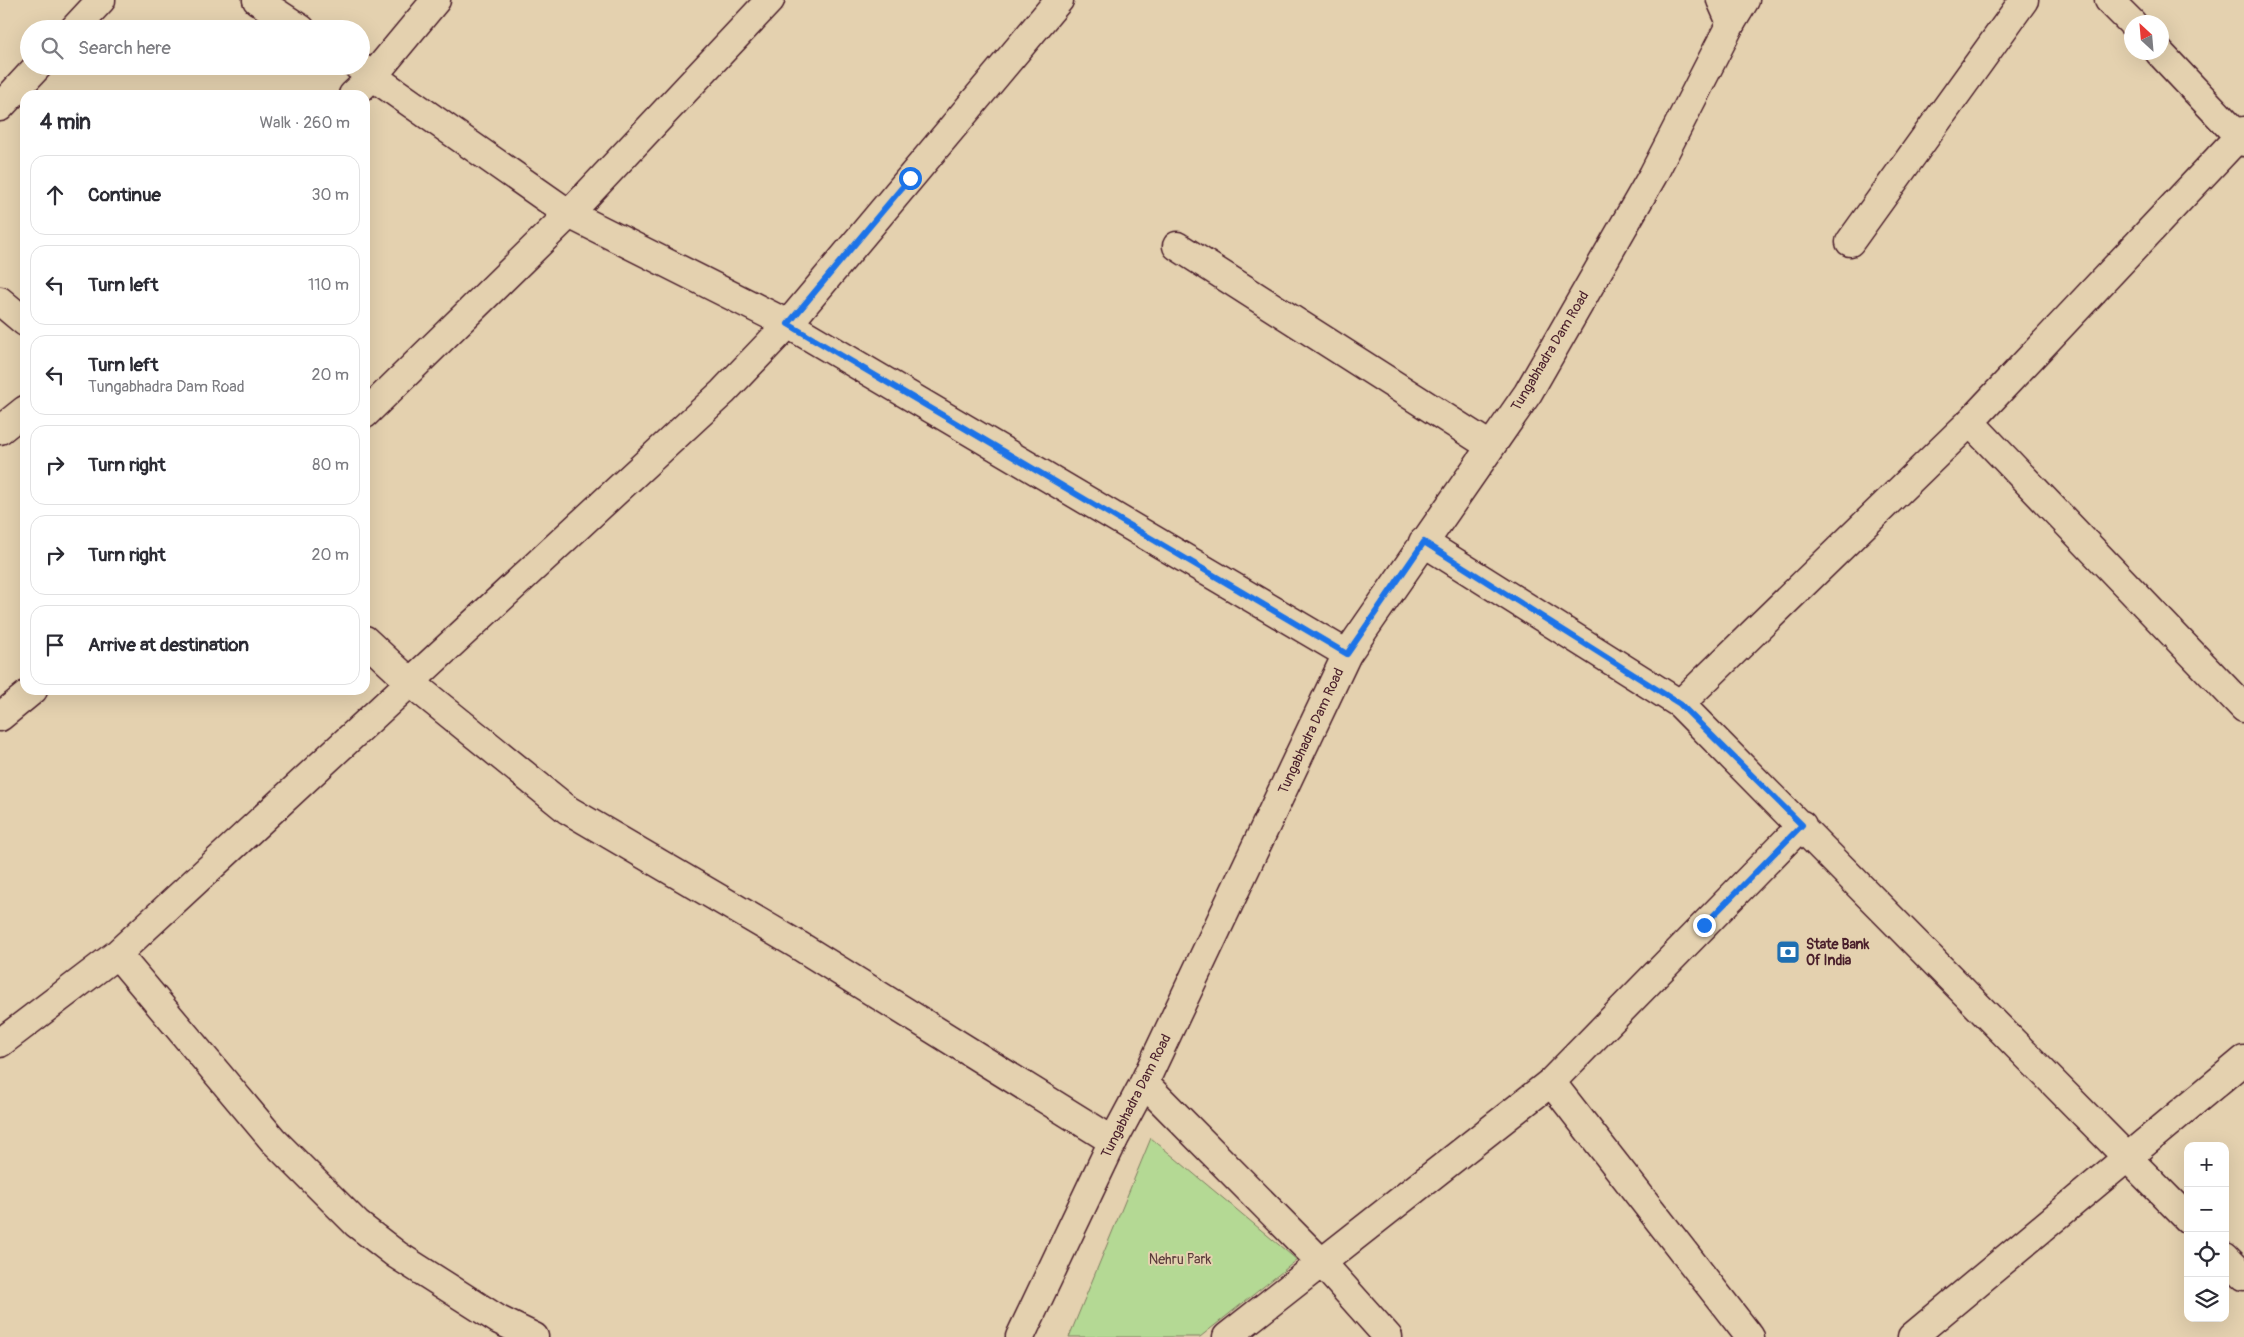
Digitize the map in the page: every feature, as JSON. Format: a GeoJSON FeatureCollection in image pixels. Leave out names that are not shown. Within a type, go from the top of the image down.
{"type":"FeatureCollection","features":[{"type":"Feature","properties":{"kind":"street"},"geometry":{"type":"LineString","coordinates":[[82,20],[100,0]]}},
{"type":"Feature","properties":{"kind":"street"},"geometry":{"type":"LineString","coordinates":[[257,0],[287,20]]}},
{"type":"Feature","properties":{"kind":"street"},"geometry":{"type":"LineString","coordinates":[[370,66],[436,0]]}},
{"type":"Feature","properties":{"kind":"street"},"geometry":{"type":"LineString","coordinates":[[370,409],[569,214],[770,0]]}},
{"type":"Feature","properties":{"kind":"street"},"geometry":{"type":"LineString","coordinates":[[0,1043],[117,954],[723,392],[788,324],[1059,0]]}},
{"type":"Feature","properties":{"kind":"street","name":"Tungabhadra Dam Road"},"geometry":{"type":"LineString","coordinates":[[1020,1337],[1113,1141],[1144,1083],[1347,654],[1528,393],[1648,183],[1726,11],[1745,0]]}},
{"type":"Feature","properties":{"kind":"street"},"geometry":{"type":"LineString","coordinates":[[1850,242],[2024,0]]}},
{"type":"Feature","properties":{"kind":"street"},"geometry":{"type":"LineString","coordinates":[[2110,0],[2124,15]]}},
{"type":"Feature","properties":{"kind":"street"},"geometry":{"type":"LineString","coordinates":[[1680,704],[1970,422],[2242,136],[2167,60]]}},
{"type":"Feature","properties":{"kind":"street"},"geometry":{"type":"LineString","coordinates":[[0,107],[30,75]]}},
{"type":"Feature","properties":{"kind":"street"},"geometry":{"type":"LineString","coordinates":[[356,90],[363,75]]}},
{"type":"Feature","properties":{"kind":"street"},"geometry":{"type":"LineString","coordinates":[[370,75],[569,214],[788,324],[1347,654]]}},
{"type":"Feature","properties":{"kind":"street"},"geometry":{"type":"LineString","coordinates":[[1177,246],[1490,446]]}},
{"type":"Feature","properties":{"kind":"street"},"geometry":{"type":"LineString","coordinates":[[0,300],[20,318]]}},
{"type":"Feature","properties":{"kind":"street"},"geometry":{"type":"LineString","coordinates":[[0,430],[20,414]]}},
{"type":"Feature","properties":{"kind":"street"},"geometry":{"type":"LineString","coordinates":[[1970,422],[2244,708]]}},
{"type":"Feature","properties":{"kind":"street"},"geometry":{"type":"LineString","coordinates":[[1424,542],[1680,704],[1802,825],[2184,1215]]}},
{"type":"Feature","properties":{"kind":"street"},"geometry":{"type":"LineString","coordinates":[[370,645],[410,682],[568,810],[798,945],[1113,1141]]}},
{"type":"Feature","properties":{"kind":"street"},"geometry":{"type":"LineString","coordinates":[[0,717],[27,695]]}},
{"type":"Feature","properties":{"kind":"street"},"geometry":{"type":"LineString","coordinates":[[1228,1337],[1551,1082],[1802,825]]}},
{"type":"Feature","properties":{"kind":"street"},"geometry":{"type":"LineString","coordinates":[[117,954],[273,1140],[357,1224],[397,1255],[499,1320],[534,1337]]}},
{"type":"Feature","properties":{"kind":"street"},"geometry":{"type":"LineString","coordinates":[[1912,1337],[2244,1060]]}},
{"type":"Feature","properties":{"kind":"street"},"geometry":{"type":"LineString","coordinates":[[1551,1082],[1750,1337]]}},
{"type":"Feature","properties":{"kind":"street"},"geometry":{"type":"LineString","coordinates":[[1144,1083],[1322,1263],[1388,1337]]}},
{"type":"Feature","properties":{"kind":"street"},"geometry":{"type":"LineString","coordinates":[[2229,1261],[2244,1276]]}},
{"type":"Feature","properties":{"kind":"green space","name":"Nehru Park"},"geometry":{"type":"Polygon","coordinates":[[[1151,1138],[1297,1260],[1200,1337],[1069,1337],[1151,1138]]]}},
{"type":"Feature","properties":{"kind":"place","name":"State Bank Of India"},"geometry":{"type":"Point","coordinates":[1788,952]}},
{"type":"Feature","properties":{"kind":"route"},"geometry":{"type":"LineString","coordinates":[[910,178],[788,324],[1056,484],[1347,654],[1424,542],[1680,704],[1802,825],[1704,925]]}}]}
